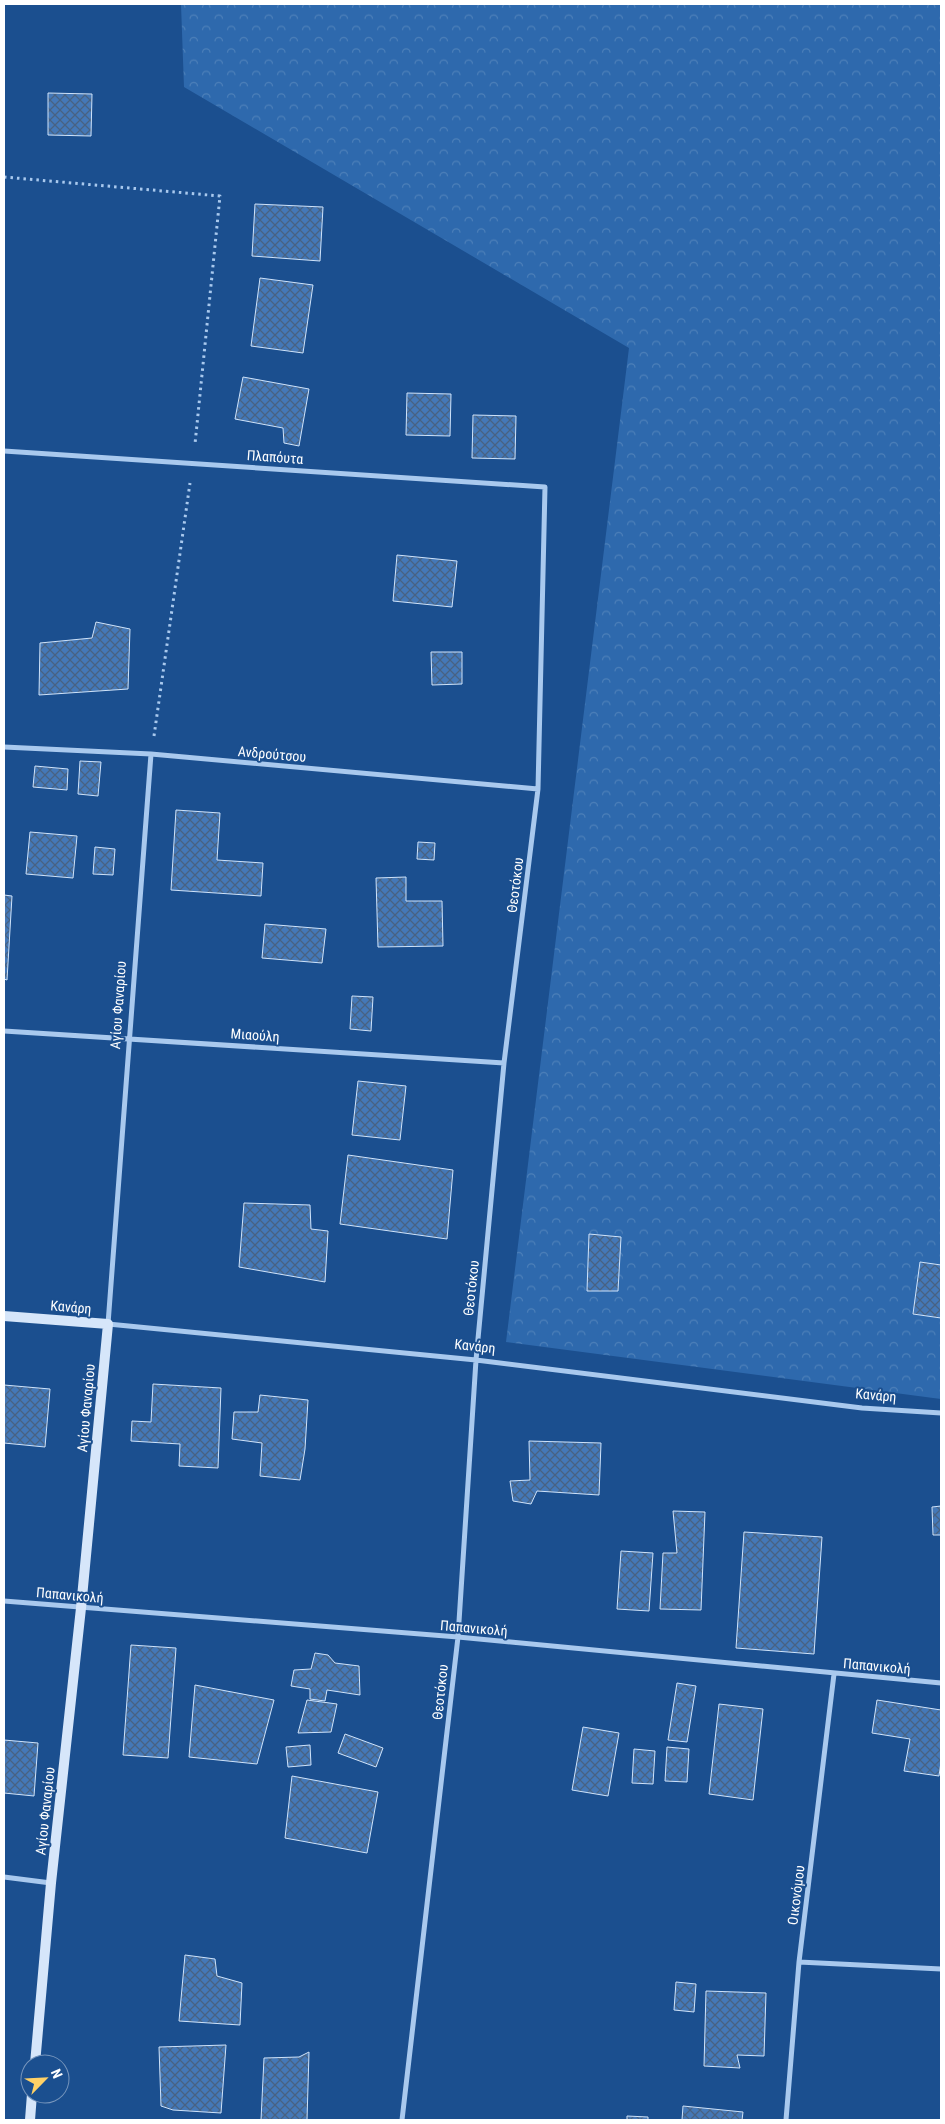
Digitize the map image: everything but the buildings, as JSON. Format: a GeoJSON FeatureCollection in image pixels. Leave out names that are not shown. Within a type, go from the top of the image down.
{"type":"FeatureCollection","features":[{"type":"Feature","properties":{"kind":"street","name":"Πλαπόυτα"},"geometry":{"type":"LineString","coordinates":[[4,450],[545,487]]}},
{"type":"Feature","properties":{"kind":"street","name":"Θεοτόκου"},"geometry":{"type":"LineString","coordinates":[[402,2120],[458,1637],[476,1360],[504,1063],[538,789],[545,487]]}},
{"type":"Feature","properties":{"kind":"street","name":"Ανδρούτσου"},"geometry":{"type":"LineString","coordinates":[[4,747],[151,754],[538,789]]}},
{"type":"Feature","properties":{"kind":"street","name":"Αγίου Φαναρίου"},"geometry":{"type":"LineString","coordinates":[[36,2054],[51,1883],[81,1608],[108,1324],[151,754]]}},
{"type":"Feature","properties":{"kind":"street","name":"Μιαούλη"},"geometry":{"type":"LineString","coordinates":[[4,1031],[504,1063]]}},
{"type":"Feature","properties":{"kind":"street","name":"Κανάρη"},"geometry":{"type":"LineString","coordinates":[[4,1316],[108,1324],[476,1360],[862,1408],[941,1413]]}},
{"type":"Feature","properties":{"kind":"street","name":"Παπανικολή"},"geometry":{"type":"LineString","coordinates":[[4,1601],[458,1637],[941,1683]]}},
{"type":"Feature","properties":{"kind":"street","name":"Οικονόμου"},"geometry":{"type":"LineString","coordinates":[[786,2120],[799,1962],[834,1674]]}},
{"type":"Feature","properties":{"kind":"street"},"geometry":{"type":"LineString","coordinates":[[4,1877],[51,1883]]}},
{"type":"Feature","properties":{"kind":"street"},"geometry":{"type":"LineString","coordinates":[[799,1962],[941,1969]]}},
{"type":"Feature","properties":{"kind":"street"},"geometry":{"type":"LineString","coordinates":[[30,2120],[31,2104]]}},
{"type":"Feature","properties":{"kind":"path"},"geometry":{"type":"LineString","coordinates":[[4,177],[220,196],[194,462],[151,754]]}},
{"type":"Feature","properties":{"kind":"green space"},"geometry":{"type":"Polygon","coordinates":[[[181,4],[941,4],[941,1399],[506,1342],[629,348],[184,87],[181,4]]]}}]}
